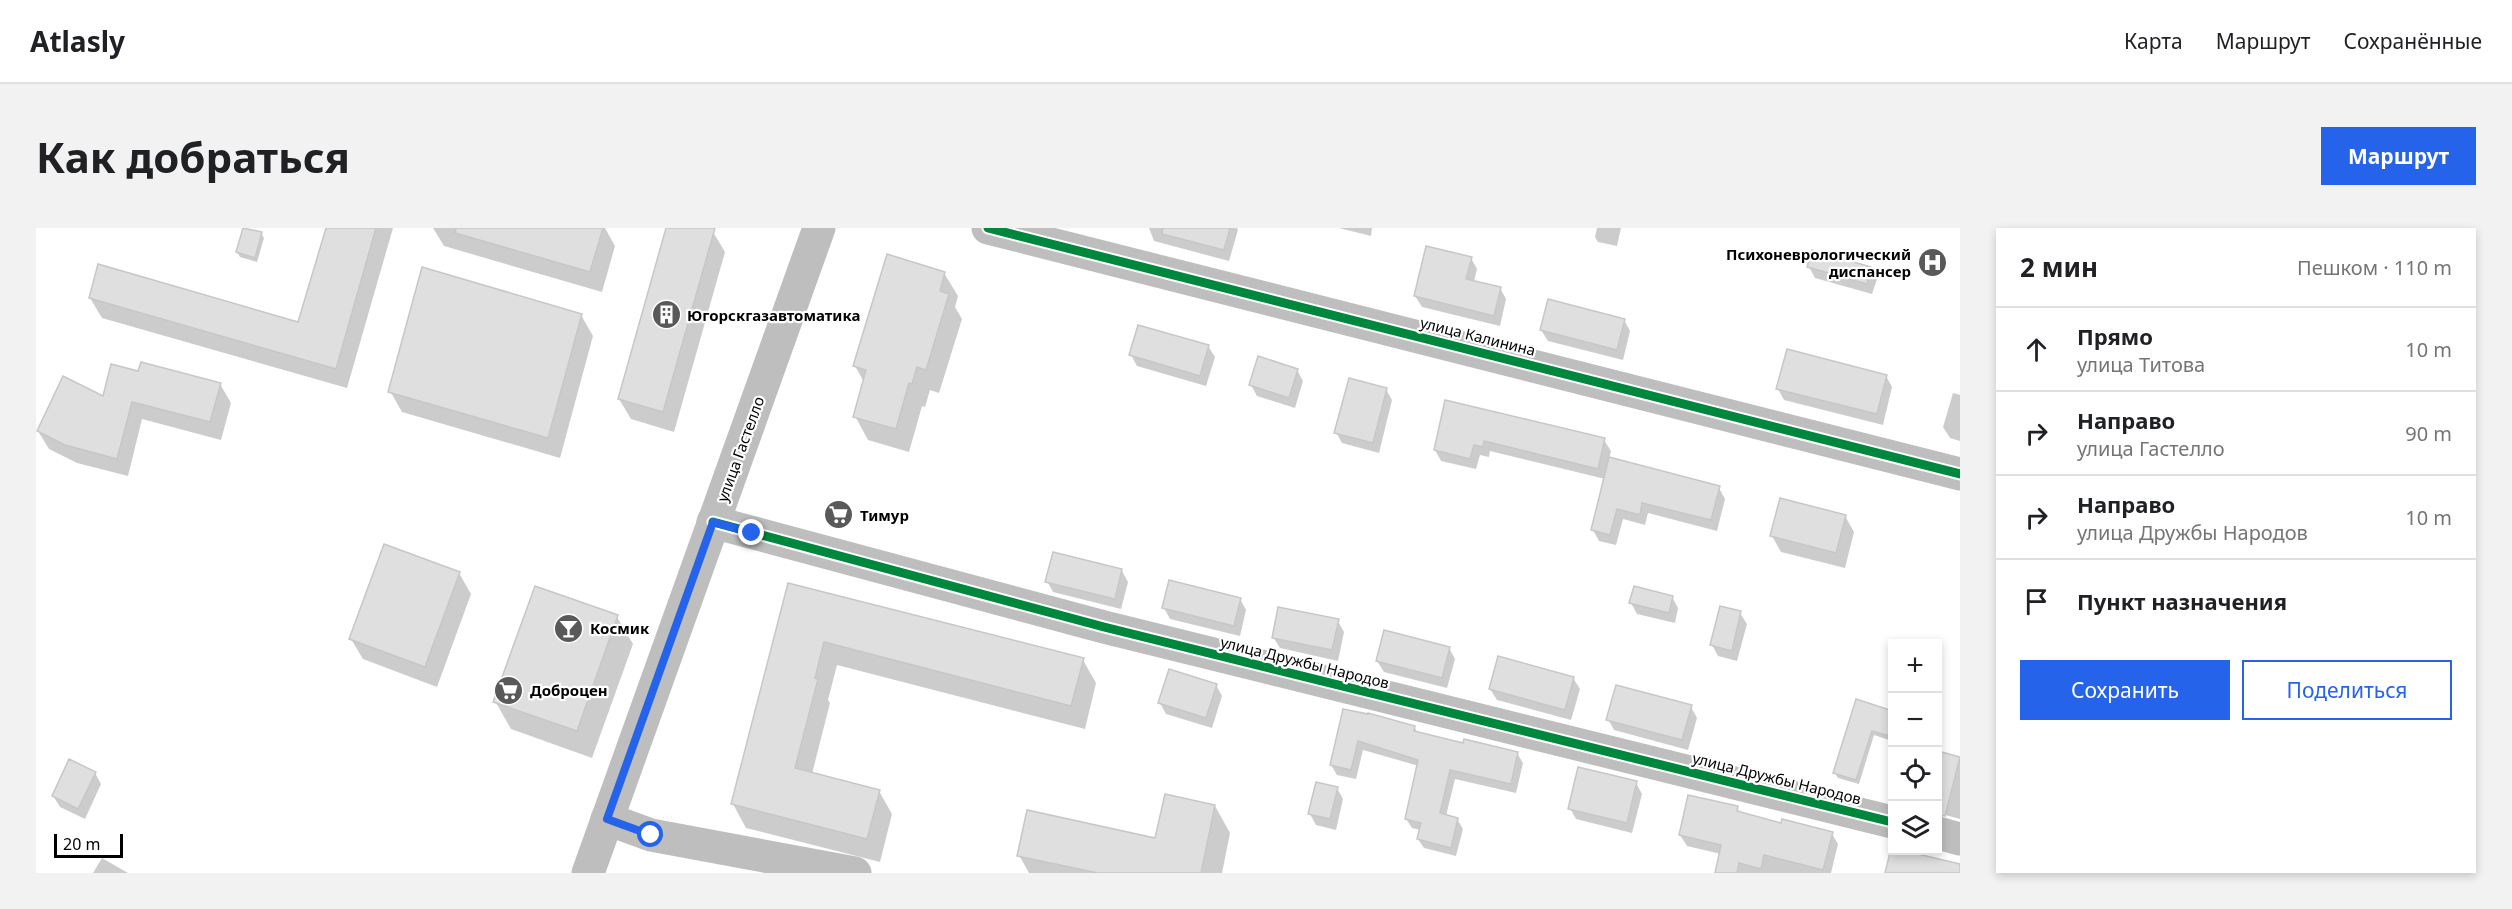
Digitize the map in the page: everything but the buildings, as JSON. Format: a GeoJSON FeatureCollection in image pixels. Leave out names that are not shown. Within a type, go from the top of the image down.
{"type":"FeatureCollection","features":[{"type":"Feature","properties":{"kind":"street","name":"улица Гастелло"},"geometry":{"type":"LineString","coordinates":[[588,873],[819,228]]}},
{"type":"Feature","properties":{"kind":"street","name":"улица Калинина"},"geometry":{"type":"LineString","coordinates":[[988,228],[1960,474]]}},
{"type":"Feature","properties":{"kind":"street","name":"улица Дружбы Народов"},"geometry":{"type":"LineString","coordinates":[[713,522],[1116,630],[1888,821]]}},
{"type":"Feature","properties":{"kind":"street"},"geometry":{"type":"LineString","coordinates":[[607,819],[651,835],[855,873]]}},
{"type":"Feature","properties":{"kind":"street"},"geometry":{"type":"LineString","coordinates":[[1942,834],[1960,839]]}},
{"type":"Feature","properties":{"kind":"cycle path"},"geometry":{"type":"LineString","coordinates":[[988,228],[1960,474]]}},
{"type":"Feature","properties":{"kind":"cycle path"},"geometry":{"type":"LineString","coordinates":[[713,522],[1104,627],[1888,821]]}},
{"type":"Feature","properties":{"kind":"place","name":"Психоневрологический диспансер"},"geometry":{"type":"Point","coordinates":[1932,263]}},
{"type":"Feature","properties":{"kind":"place","name":"Югорскгазавтоматика"},"geometry":{"type":"Point","coordinates":[666,315]}},
{"type":"Feature","properties":{"kind":"place","name":"Тимур"},"geometry":{"type":"Point","coordinates":[839,515]}},
{"type":"Feature","properties":{"kind":"place","name":"Космик"},"geometry":{"type":"Point","coordinates":[569,628]}},
{"type":"Feature","properties":{"kind":"place","name":"Доброцен"},"geometry":{"type":"Point","coordinates":[509,690]}},
{"type":"Feature","properties":{"kind":"route"},"geometry":{"type":"LineString","coordinates":[[651,835],[607,819],[713,522],[752,533]]}}]}
